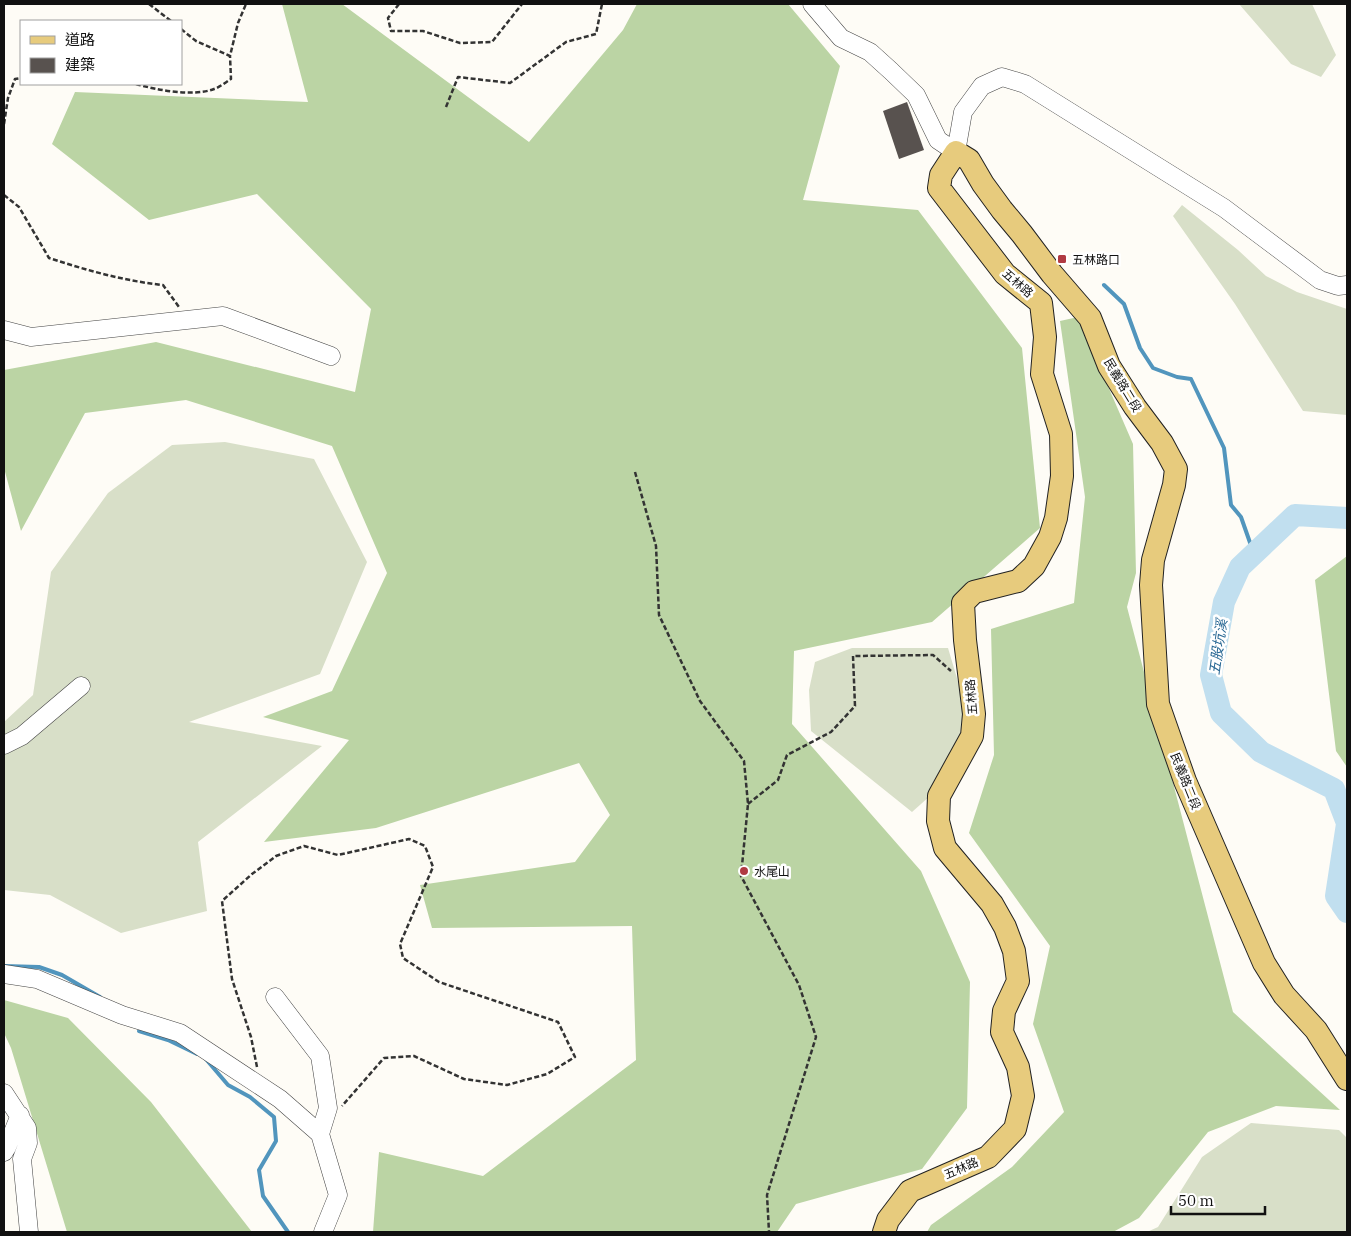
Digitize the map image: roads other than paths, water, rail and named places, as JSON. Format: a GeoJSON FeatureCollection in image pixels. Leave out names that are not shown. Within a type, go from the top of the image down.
{"type":"FeatureCollection","features":[{"type":"Feature","properties":{"kind":"main road","name":"民義路二段"},"geometry":{"type":"LineString","coordinates":[[956,152],[969,160],[982,184],[1052,274],[1090,318],[1109,366],[1135,408],[1162,443],[1176,469],[1174,485],[1153,560],[1151,585],[1158,704],[1184,781],[1264,963],[1284,995],[1316,1030],[1347,1079]]}},
{"type":"Feature","properties":{"kind":"main road","name":"五林路"},"geometry":{"type":"LineString","coordinates":[[884,1232],[888,1220],[910,1191],[988,1156],[1015,1129],[1023,1096],[1018,1067],[1002,1032],[1004,1011],[1018,981],[1014,951],[1005,927],[992,904],[945,848],[938,821],[939,796],[972,736],[974,721],[963,603],[974,592],[1018,581],[1034,566],[1050,537],[1056,518],[1062,476],[1062,434],[1042,374],[1045,337],[1042,303],[1005,274],[939,188],[941,176],[956,152]]}},
{"type":"Feature","properties":{"kind":"street"},"geometry":{"type":"LineString","coordinates":[[812,4],[841,38],[870,52],[892,70],[916,95],[938,140],[956,152],[963,112],[982,86],[1002,77],[1024,84],[1224,208],[1320,280],[1338,286],[1347,285]]}},
{"type":"Feature","properties":{"kind":"street"},"geometry":{"type":"LineString","coordinates":[[4,330],[31,337],[223,316],[331,356]]}},
{"type":"Feature","properties":{"kind":"street"},"geometry":{"type":"LineString","coordinates":[[4,745],[22,736],[81,686]]}},
{"type":"Feature","properties":{"kind":"street"},"geometry":{"type":"LineString","coordinates":[[4,974],[37,978],[122,1015],[180,1033],[280,1099],[320,1134],[338,1195],[323,1232]]}},
{"type":"Feature","properties":{"kind":"street"},"geometry":{"type":"LineString","coordinates":[[275,997],[320,1056],[328,1108],[320,1134]]}},
{"type":"Feature","properties":{"kind":"street"},"geometry":{"type":"LineString","coordinates":[[4,1093],[27,1128],[28,1143],[22,1159],[29,1232]]}},
{"type":"Feature","properties":{"kind":"street"},"geometry":{"type":"LineString","coordinates":[[4,1152],[8,1147],[20,1115]]}},
{"type":"Feature","properties":{"kind":"waterway"},"geometry":{"type":"LineString","coordinates":[[1104,285],[1124,304],[1140,348],[1153,368],[1177,377],[1191,379],[1224,448],[1231,505],[1241,517],[1254,554]]}},
{"type":"Feature","properties":{"kind":"waterway","name":"五股坑溪"},"geometry":{"type":"LineString","coordinates":[[1347,518],[1295,515],[1240,567],[1224,602],[1211,675],[1221,713],[1261,752],[1334,789],[1347,823]]}},
{"type":"Feature","properties":{"kind":"waterway","name":"五股坑溪"},"geometry":{"type":"LineString","coordinates":[[1347,824],[1336,896],[1347,912]]}},
{"type":"Feature","properties":{"kind":"waterway"},"geometry":{"type":"LineString","coordinates":[[4,966],[39,967],[62,975],[100,997]]}},
{"type":"Feature","properties":{"kind":"waterway"},"geometry":{"type":"LineString","coordinates":[[139,1031],[168,1040],[197,1054]]}},
{"type":"Feature","properties":{"kind":"waterway"},"geometry":{"type":"LineString","coordinates":[[205,1058],[228,1085],[250,1097],[274,1117],[276,1141],[259,1170],[263,1196],[288,1232]]}},
{"type":"Feature","properties":{"kind":"place","name":"五林路口"},"geometry":{"type":"Point","coordinates":[1062,259]}},
{"type":"Feature","properties":{"kind":"place","name":"水尾山"},"geometry":{"type":"Point","coordinates":[744,871]}}]}
